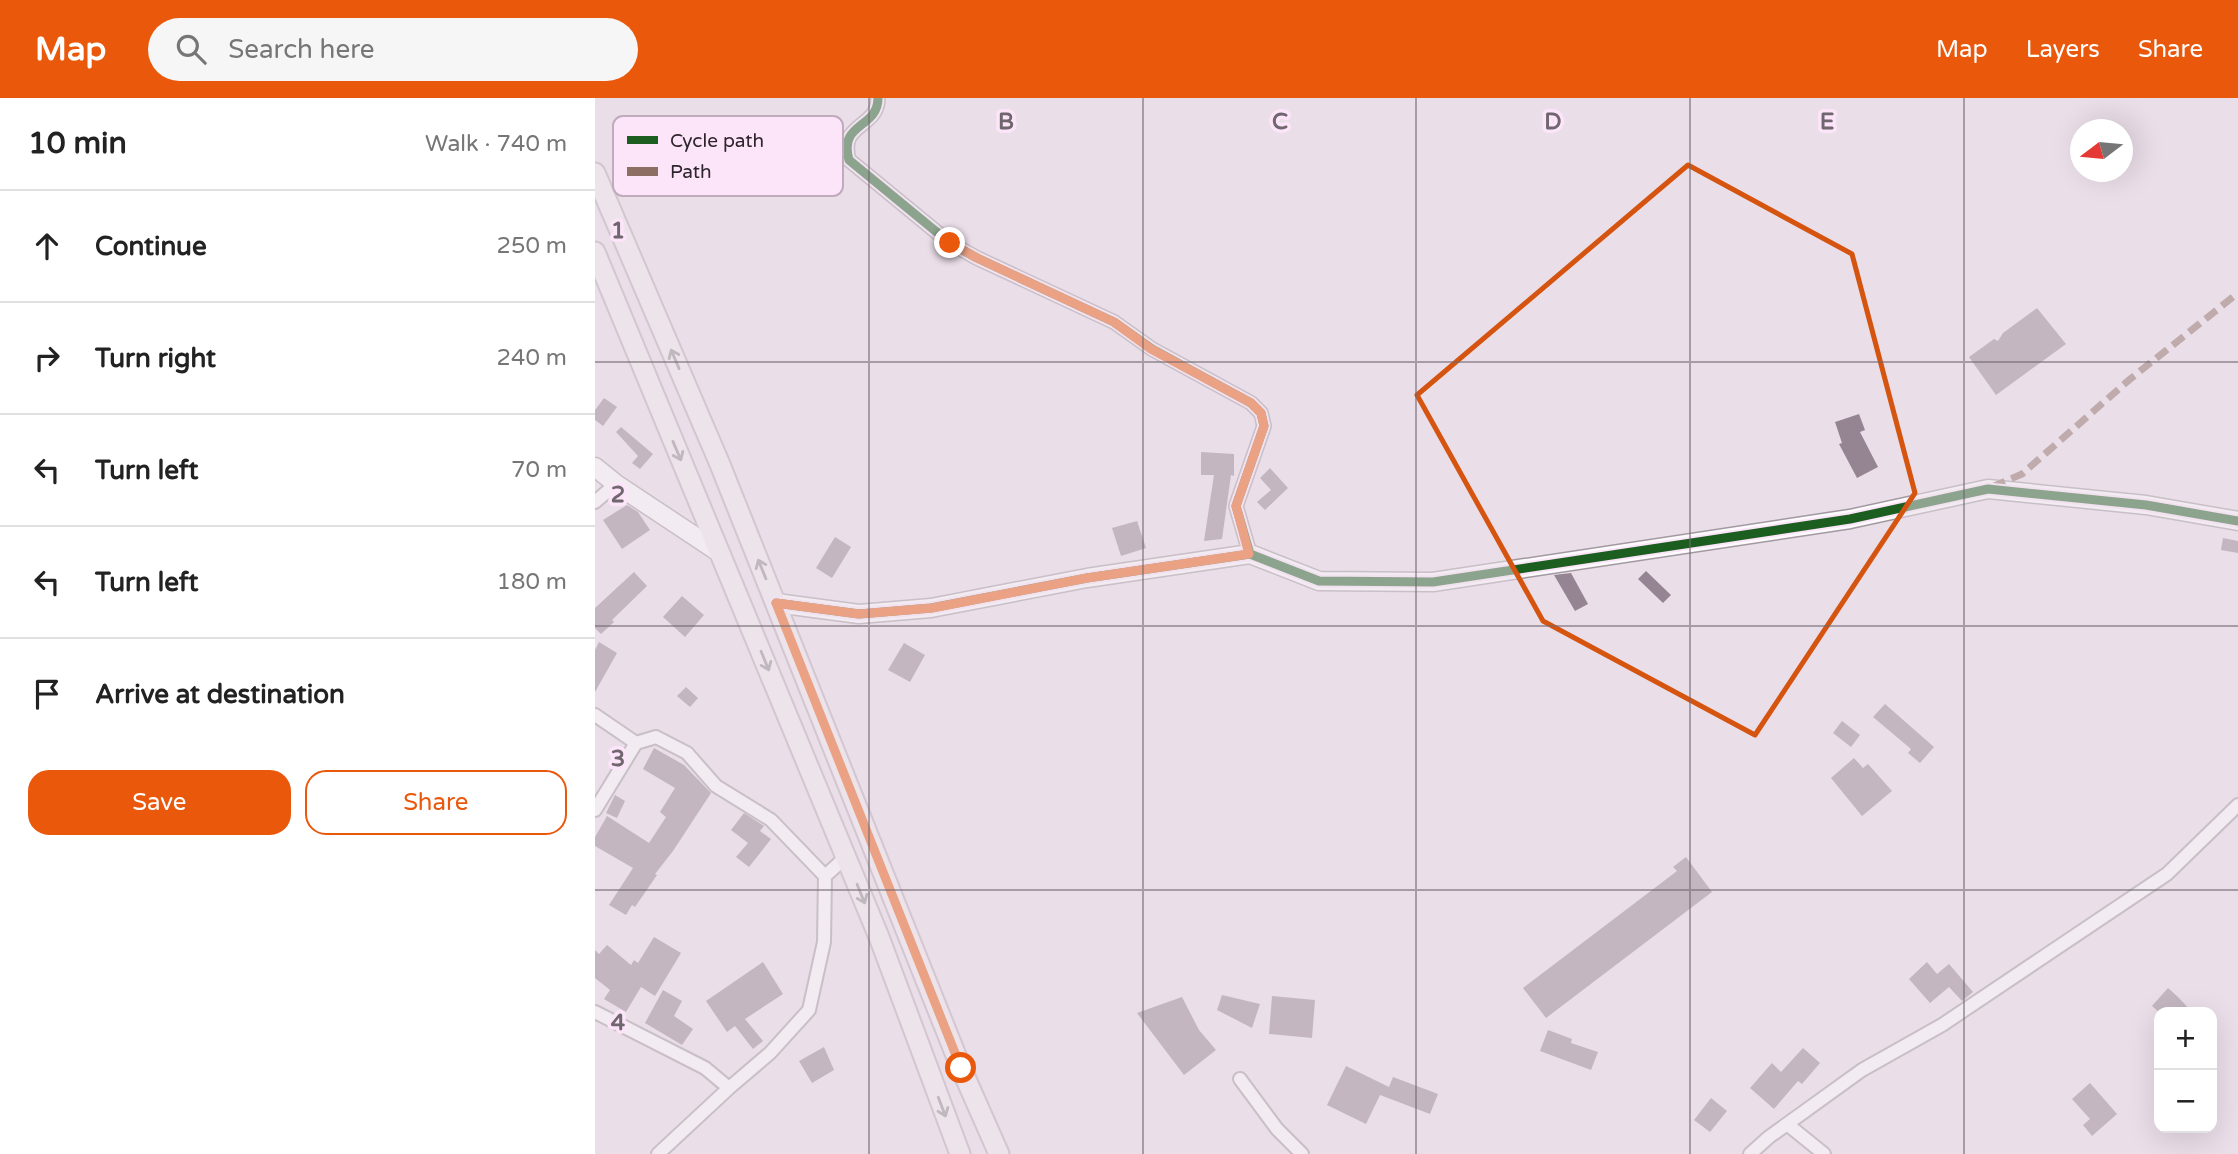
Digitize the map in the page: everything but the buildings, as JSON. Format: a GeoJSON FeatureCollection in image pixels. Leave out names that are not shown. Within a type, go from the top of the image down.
{"type":"FeatureCollection","features":[{"type":"Feature","properties":{"kind":"main road"},"geometry":{"type":"LineString","coordinates":[[595,173],[719,462],[961,1068],[999,1154]]}},
{"type":"Feature","properties":{"kind":"main road"},"geometry":{"type":"LineString","coordinates":[[595,252],[884,950],[960,1154]]}},
{"type":"Feature","properties":{"kind":"street"},"geometry":{"type":"LineString","coordinates":[[878,98],[874,113],[848,138],[845,148],[849,160],[950,243],[1114,322],[1151,349],[1251,403],[1261,413],[1264,426],[1236,506],[1249,554]]}},
{"type":"Feature","properties":{"kind":"street"},"geometry":{"type":"LineString","coordinates":[[595,467],[615,484],[720,554]]}},
{"type":"Feature","properties":{"kind":"street"},"geometry":{"type":"LineString","coordinates":[[595,502],[615,484]]}},
{"type":"Feature","properties":{"kind":"street"},"geometry":{"type":"LineString","coordinates":[[776,603],[859,614],[932,608],[1087,578],[1249,554],[1319,581],[1433,582],[1850,520],[1988,489],[2146,505],[2238,521]]}},
{"type":"Feature","properties":{"kind":"street"},"geometry":{"type":"LineString","coordinates":[[595,715],[636,743]]}},
{"type":"Feature","properties":{"kind":"street"},"geometry":{"type":"LineString","coordinates":[[595,810],[636,743],[656,737],[687,753],[716,786],[771,820],[825,876],[824,942],[809,1010],[770,1053],[659,1154]]}},
{"type":"Feature","properties":{"kind":"street"},"geometry":{"type":"LineString","coordinates":[[1750,1154],[1862,1070],[1942,1025],[2167,874],[2238,805]]}},
{"type":"Feature","properties":{"kind":"street"},"geometry":{"type":"LineString","coordinates":[[825,876],[846,857]]}},
{"type":"Feature","properties":{"kind":"street"},"geometry":{"type":"LineString","coordinates":[[595,1012],[705,1068],[729,1088]]}},
{"type":"Feature","properties":{"kind":"street"},"geometry":{"type":"LineString","coordinates":[[1240,1079],[1277,1129],[1302,1154]]}},
{"type":"Feature","properties":{"kind":"street"},"geometry":{"type":"LineString","coordinates":[[1787,1124],[1824,1154]]}},
{"type":"Feature","properties":{"kind":"highlighted area"},"geometry":{"type":"Polygon","coordinates":[[[1688,165],[1852,254],[1915,493],[1755,735],[1543,621],[1417,395],[1688,165]]]}},
{"type":"Feature","properties":{"kind":"marked path"},"geometry":{"type":"LineString","coordinates":[[1992,487],[2022,474],[2129,380],[2238,293]]}},
{"type":"Feature","properties":{"kind":"cycle path"},"geometry":{"type":"LineString","coordinates":[[878,98],[872,115],[849,139],[849,160],[950,243],[1114,322],[1152,349],[1251,403],[1261,413],[1264,426],[1236,506],[1250,554]]}},
{"type":"Feature","properties":{"kind":"cycle path"},"geometry":{"type":"LineString","coordinates":[[776,603],[859,614],[931,608],[1087,578],[1250,554],[1319,581],[1433,582],[1850,519],[1988,489],[2146,505],[2238,521]]}},
{"type":"Feature","properties":{"kind":"route"},"geometry":{"type":"LineString","coordinates":[[950,243],[1114,322],[1151,349],[1251,403],[1261,413],[1264,426],[1236,506],[1249,554],[1087,578],[932,608],[859,614],[776,603],[961,1068]]}}]}
